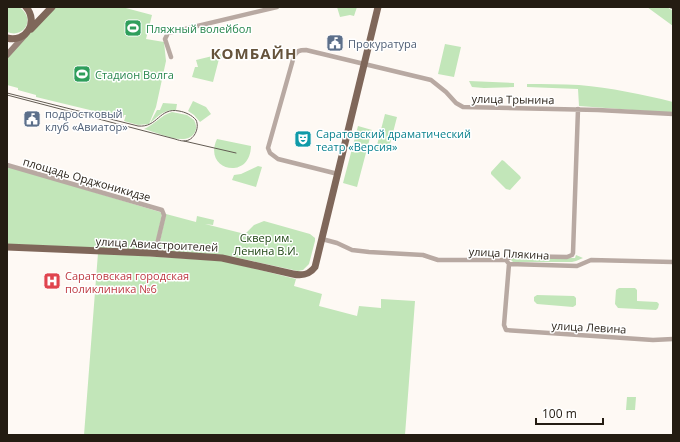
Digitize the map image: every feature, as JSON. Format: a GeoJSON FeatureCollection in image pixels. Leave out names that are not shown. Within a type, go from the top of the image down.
{"type":"FeatureCollection","features":[{"type":"Feature","properties":{"kind":"main road"},"geometry":{"type":"LineString","coordinates":[[7,38],[16,38],[26,33],[32,20],[31,14],[26,7]]}},
{"type":"Feature","properties":{"kind":"main road"},"geometry":{"type":"LineString","coordinates":[[7,54],[52,7]]}},
{"type":"Feature","properties":{"kind":"main road"},"geometry":{"type":"LineString","coordinates":[[322,239],[378,7]]}},
{"type":"Feature","properties":{"kind":"main road","name":"улица Авиастроителей"},"geometry":{"type":"LineString","coordinates":[[7,247],[222,258],[293,274],[305,275],[314,267],[322,239]]}},
{"type":"Feature","properties":{"kind":"street"},"geometry":{"type":"LineString","coordinates":[[171,57],[165,39],[168,33],[277,7]]}},
{"type":"Feature","properties":{"kind":"street","name":"улица Трынина"},"geometry":{"type":"LineString","coordinates":[[338,174],[278,159],[270,153],[268,148],[294,56],[298,51],[306,50],[431,80],[446,92],[456,104],[463,107],[621,110],[673,114]]}},
{"type":"Feature","properties":{"kind":"street"},"geometry":{"type":"LineString","coordinates":[[507,262],[512,256],[567,257],[573,253],[578,109]]}},
{"type":"Feature","properties":{"kind":"street","name":"площадь Орджоникидзе"},"geometry":{"type":"LineString","coordinates":[[7,165],[162,210],[164,215],[155,254]]}},
{"type":"Feature","properties":{"kind":"street","name":"улица Плякина"},"geometry":{"type":"LineString","coordinates":[[322,239],[337,243],[352,250],[423,255],[438,260],[577,266],[591,260],[673,262]]}},
{"type":"Feature","properties":{"kind":"street","name":"улица Левина"},"geometry":{"type":"LineString","coordinates":[[507,262],[504,325],[509,331],[653,340],[673,339]]}},
{"type":"Feature","properties":{"kind":"green space"},"geometry":{"type":"Polygon","coordinates":[[[19,7],[27,17],[26,26],[19,33],[7,32],[7,8],[19,7]]]}},
{"type":"Feature","properties":{"kind":"green space","name":"Стадион Волга"},"geometry":{"type":"Polygon","coordinates":[[[55,7],[122,7],[152,15],[146,39],[164,42],[166,61],[156,107],[149,124],[138,125],[124,121],[126,115],[124,115],[123,118],[36,97],[36,95],[7,85],[7,57],[55,7]]]}},
{"type":"Feature","properties":{"kind":"green space"},"geometry":{"type":"Polygon","coordinates":[[[337,7],[357,7],[354,16],[350,15],[340,17],[337,7]]]}},
{"type":"Feature","properties":{"kind":"green space"},"geometry":{"type":"Polygon","coordinates":[[[647,7],[667,7],[673,11],[673,26],[647,7]]]}},
{"type":"Feature","properties":{"kind":"green space"},"geometry":{"type":"Polygon","coordinates":[[[445,44],[461,47],[454,77],[438,74],[445,44]]]}},
{"type":"Feature","properties":{"kind":"green space"},"geometry":{"type":"Polygon","coordinates":[[[225,53],[225,57],[219,59],[213,82],[192,77],[195,67],[198,67],[196,60],[225,53]]]}},
{"type":"Feature","properties":{"kind":"green space"},"geometry":{"type":"Polygon","coordinates":[[[469,81],[514,83],[514,87],[472,87],[469,81]]]}},
{"type":"Feature","properties":{"kind":"green space"},"geometry":{"type":"Polygon","coordinates":[[[527,84],[579,85],[638,94],[673,102],[673,113],[579,106],[578,89],[527,87],[527,84]]]}},
{"type":"Feature","properties":{"kind":"green space"},"geometry":{"type":"Polygon","coordinates":[[[193,101],[206,107],[211,114],[200,122],[188,111],[193,101]]]}},
{"type":"Feature","properties":{"kind":"green space"},"geometry":{"type":"Polygon","coordinates":[[[163,103],[177,104],[176,110],[159,115],[150,123],[157,110],[160,110],[163,103]]]}},
{"type":"Feature","properties":{"kind":"green space"},"geometry":{"type":"Polygon","coordinates":[[[172,112],[187,115],[194,120],[196,129],[191,137],[185,139],[171,138],[144,129],[164,115],[172,112]]]}},
{"type":"Feature","properties":{"kind":"green space"},"geometry":{"type":"Polygon","coordinates":[[[385,114],[397,117],[388,152],[376,149],[385,114]]]}},
{"type":"Feature","properties":{"kind":"green space"},"geometry":{"type":"Polygon","coordinates":[[[358,126],[372,130],[357,187],[343,183],[358,126]]]}},
{"type":"Feature","properties":{"kind":"green space"},"geometry":{"type":"Polygon","coordinates":[[[217,139],[251,146],[249,157],[243,164],[236,168],[228,168],[221,164],[216,158],[214,150],[217,139]]]}},
{"type":"Feature","properties":{"kind":"green space"},"geometry":{"type":"Polygon","coordinates":[[[502,160],[521,178],[510,190],[506,189],[491,174],[491,172],[502,160]]]}},
{"type":"Feature","properties":{"kind":"green space"},"geometry":{"type":"Polygon","coordinates":[[[7,166],[160,212],[162,214],[155,247],[153,250],[7,244],[7,166]]]}},
{"type":"Feature","properties":{"kind":"green space"},"geometry":{"type":"Polygon","coordinates":[[[258,166],[262,167],[256,187],[232,180],[234,175],[241,174],[258,166]]]}},
{"type":"Feature","properties":{"kind":"green space","name":"Сквер им. Ленина В.И."},"geometry":{"type":"Polygon","coordinates":[[[166,214],[196,222],[197,216],[214,220],[213,225],[205,224],[245,234],[254,225],[264,221],[310,234],[315,238],[315,241],[309,264],[303,270],[298,271],[234,257],[158,250],[166,214]]]}},
{"type":"Feature","properties":{"kind":"green space"},"geometry":{"type":"Polygon","coordinates":[[[98,253],[223,261],[232,263],[296,279],[294,286],[322,294],[319,306],[357,316],[359,306],[381,308],[381,299],[415,301],[405,435],[84,435],[98,253]]]}},
{"type":"Feature","properties":{"kind":"green space"},"geometry":{"type":"Polygon","coordinates":[[[576,255],[583,258],[572,262],[513,262],[511,260],[513,258],[575,258],[576,255]]]}},
{"type":"Feature","properties":{"kind":"green space"},"geometry":{"type":"Polygon","coordinates":[[[619,288],[635,288],[637,290],[637,301],[657,302],[659,304],[658,308],[656,310],[618,308],[615,304],[616,290],[619,288]]]}},
{"type":"Feature","properties":{"kind":"green space"},"geometry":{"type":"Polygon","coordinates":[[[537,295],[574,296],[576,298],[576,305],[573,307],[537,304],[534,301],[534,297],[537,295]]]}},
{"type":"Feature","properties":{"kind":"green space"},"geometry":{"type":"Polygon","coordinates":[[[627,397],[636,397],[635,410],[626,410],[627,397]]]}},
{"type":"Feature","properties":{"kind":"tram line"},"geometry":{"type":"LineString","coordinates":[[7,93],[138,126],[150,124],[167,112],[179,111],[188,114],[196,120],[197,130],[191,139],[182,141],[7,95]]}},
{"type":"Feature","properties":{"kind":"tram line"},"geometry":{"type":"LineString","coordinates":[[184,141],[236,153]]}},
{"type":"Feature","properties":{"kind":"place","name":"Пляжный волейбол"},"geometry":{"type":"Point","coordinates":[133,28]}},
{"type":"Feature","properties":{"kind":"place","name":"Прокуратура"},"geometry":{"type":"Point","coordinates":[335,43]}},
{"type":"Feature","properties":{"kind":"place","name":"Стадион Волга"},"geometry":{"type":"Point","coordinates":[82,74]}},
{"type":"Feature","properties":{"kind":"place","name":"подростковый клуб «Авиатор»"},"geometry":{"type":"Point","coordinates":[32,119]}},
{"type":"Feature","properties":{"kind":"place","name":"Саратовский драматический театр «Версия»"},"geometry":{"type":"Point","coordinates":[303,139]}},
{"type":"Feature","properties":{"kind":"place","name":"Саратовская городская поликлиника №6"},"geometry":{"type":"Point","coordinates":[52,281]}},
{"type":"Feature","properties":{"kind":"district","name":"КОМБАЙН"},"geometry":{"type":"Point","coordinates":[254,53]}}]}
